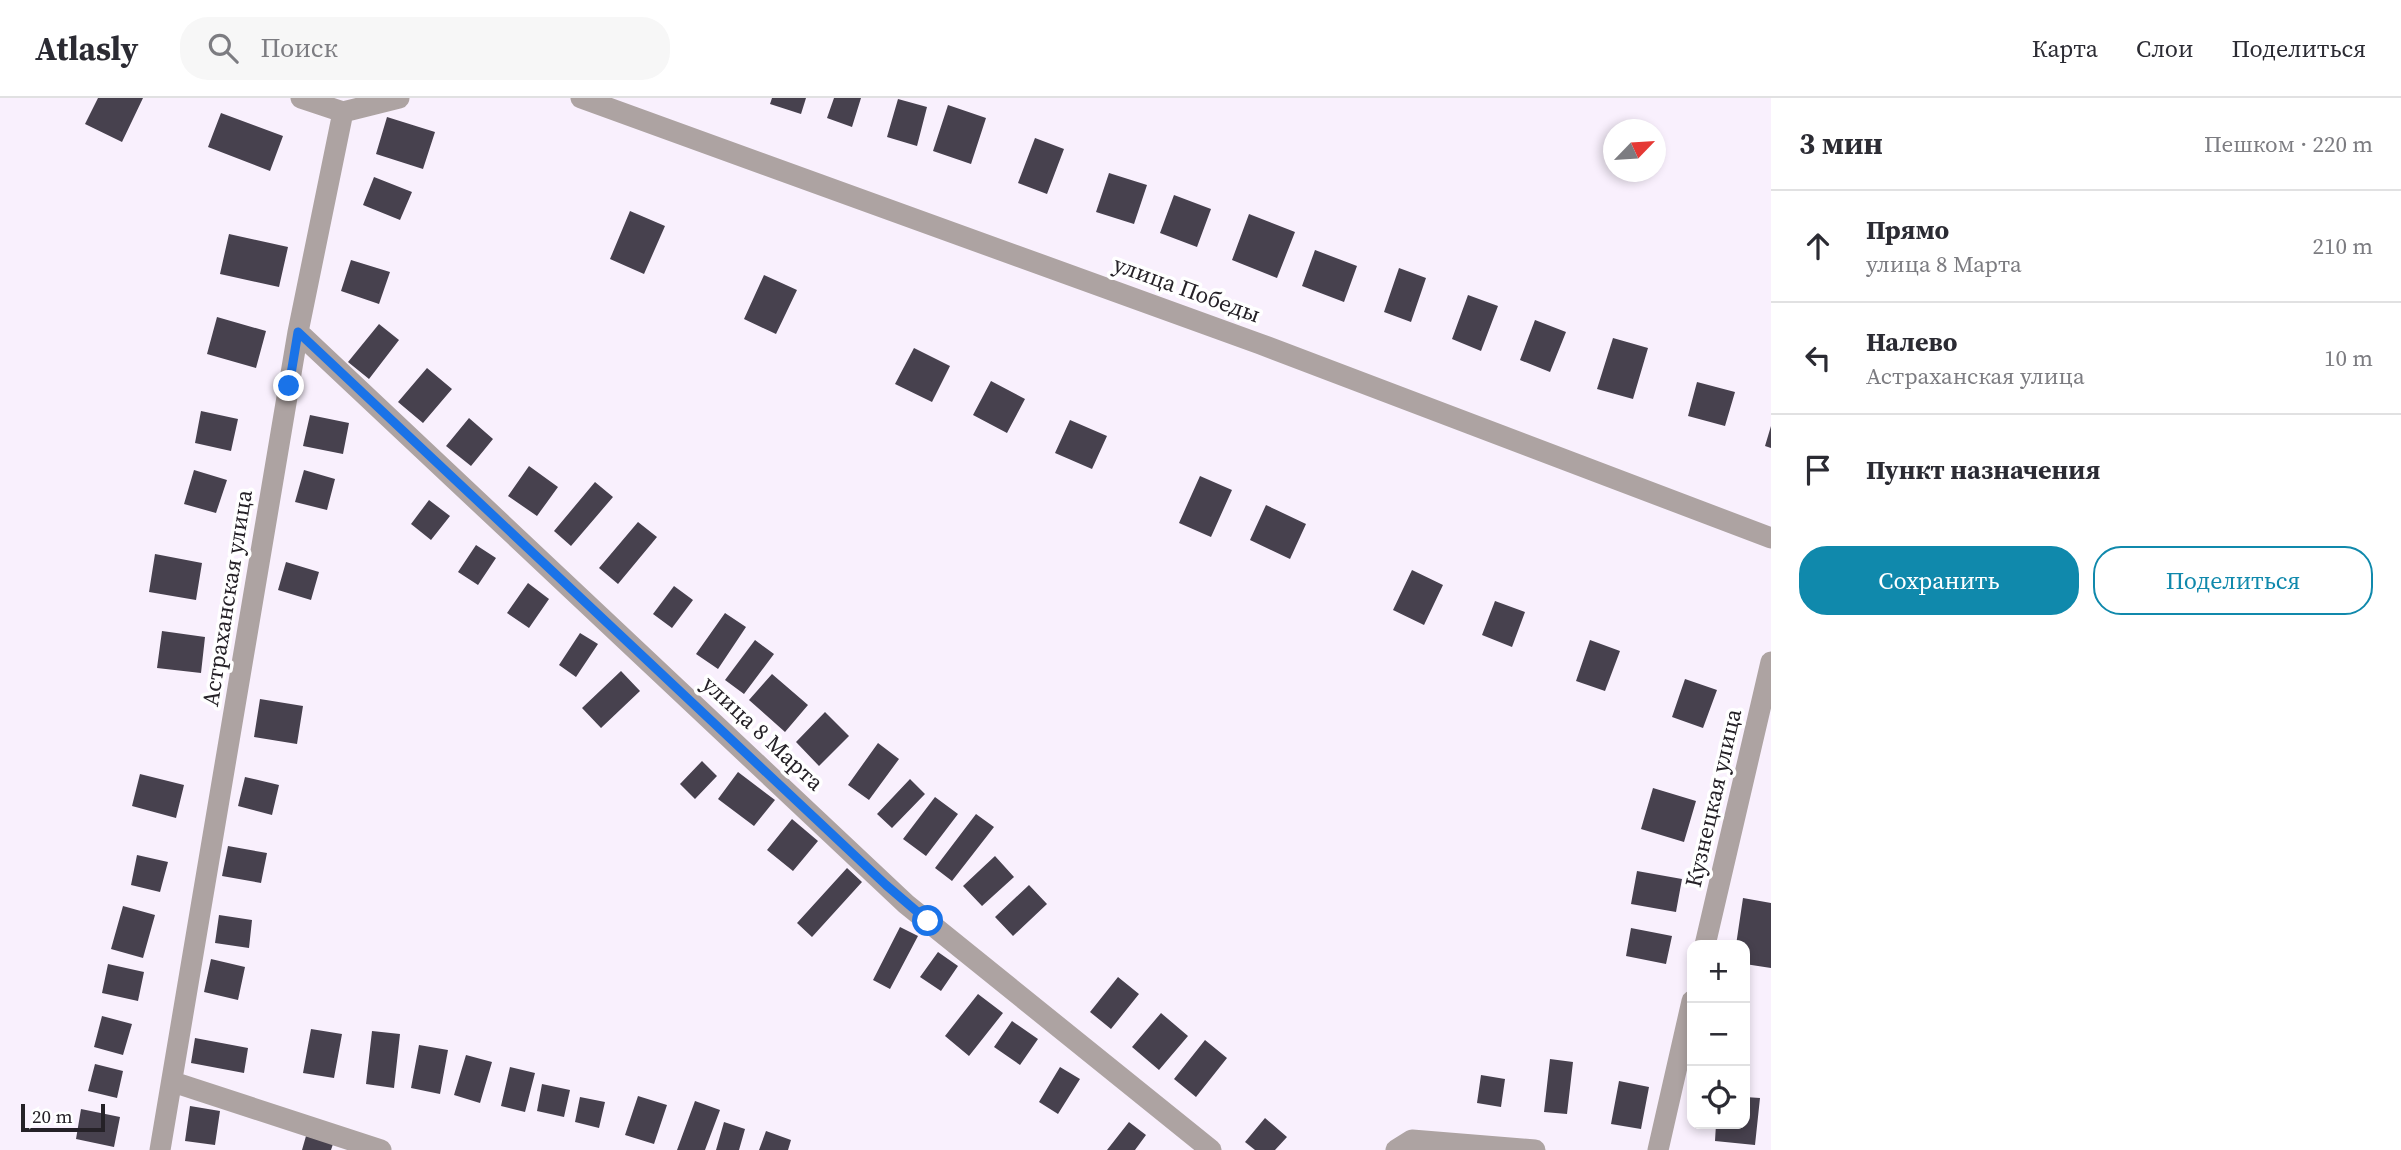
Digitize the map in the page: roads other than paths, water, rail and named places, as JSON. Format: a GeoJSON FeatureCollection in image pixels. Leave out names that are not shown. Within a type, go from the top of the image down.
{"type":"FeatureCollection","features":[{"type":"Feature","properties":{"kind":"street"},"geometry":{"type":"LineString","coordinates":[[301,98],[343,112],[399,98]]}},
{"type":"Feature","properties":{"kind":"street","name":"улица Победы"},"geometry":{"type":"LineString","coordinates":[[581,98],[1260,344],[1771,538]]}},
{"type":"Feature","properties":{"kind":"street","name":"Астраханская улица"},"geometry":{"type":"LineString","coordinates":[[160,1150],[298,332],[343,112]]}},
{"type":"Feature","properties":{"kind":"street","name":"улица 8 Марта"},"geometry":{"type":"LineString","coordinates":[[298,332],[906,904],[1210,1150]]}},
{"type":"Feature","properties":{"kind":"street","name":"Кузнецкая улица"},"geometry":{"type":"LineString","coordinates":[[1706,940],[1771,662]]}},
{"type":"Feature","properties":{"kind":"street"},"geometry":{"type":"LineString","coordinates":[[1658,1150],[1692,1003]]}},
{"type":"Feature","properties":{"kind":"street"},"geometry":{"type":"LineString","coordinates":[[173,1082],[381,1150]]}},
{"type":"Feature","properties":{"kind":"street"},"geometry":{"type":"LineString","coordinates":[[1396,1150],[1412,1140],[1535,1150]]}}]}
